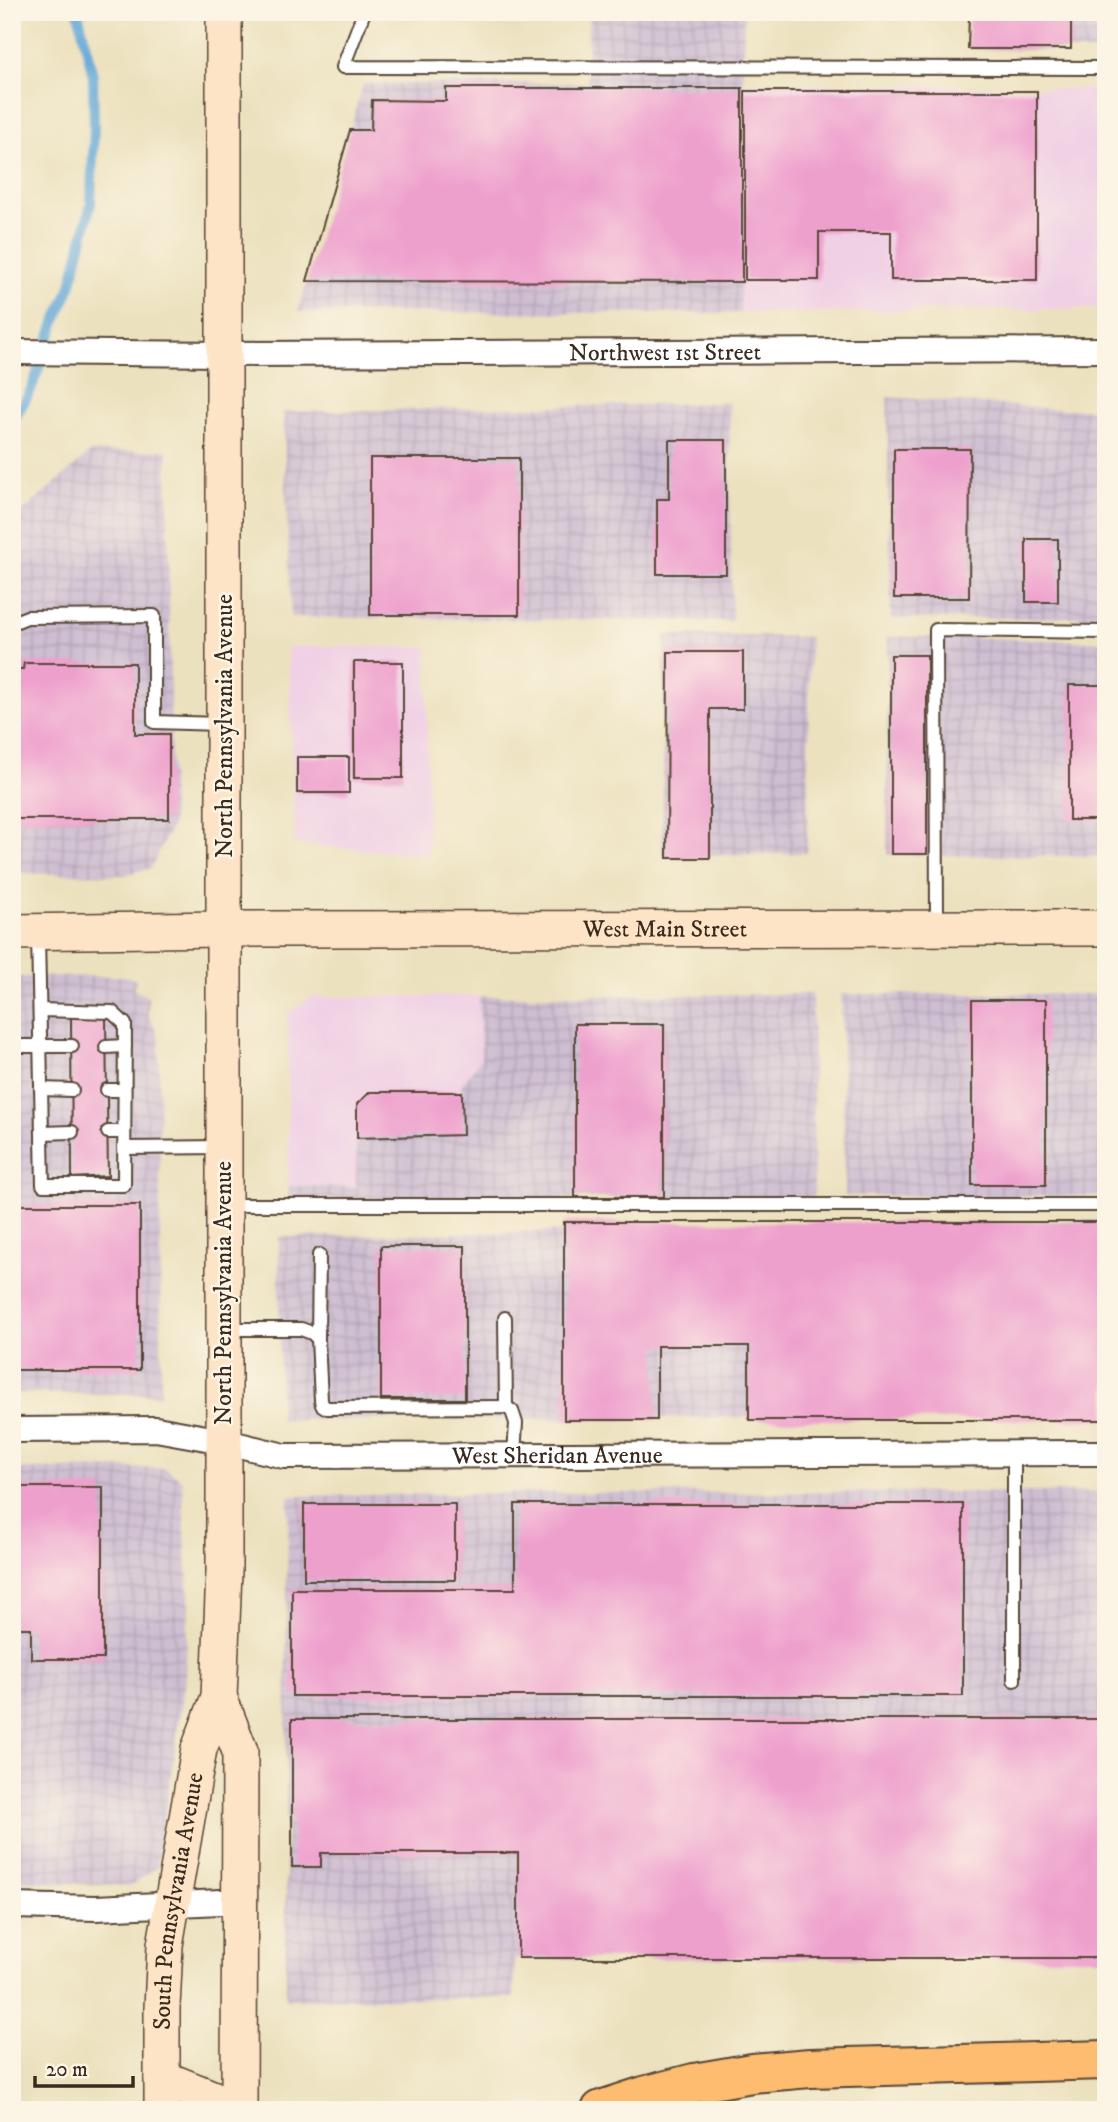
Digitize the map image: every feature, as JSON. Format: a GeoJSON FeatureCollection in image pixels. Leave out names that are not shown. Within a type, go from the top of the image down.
{"type":"FeatureCollection","features":[{"type":"Feature","properties":{"kind":"main road","name":"North Pennsylvania Avenue"},"geometry":{"type":"LineString","coordinates":[[223,1441],[224,12]]}},
{"type":"Feature","properties":{"kind":"main road","name":"West Main Street"},"geometry":{"type":"LineString","coordinates":[[25,932],[224,929],[1106,928]]}},
{"type":"Feature","properties":{"kind":"main road","name":"South Pennsylvania Avenue"},"geometry":{"type":"LineString","coordinates":[[162,2094],[165,1945],[199,1749],[219,1697],[224,1571],[223,1441]]}},
{"type":"Feature","properties":{"kind":"main road","name":"South Pennsylvania Avenue"},"geometry":{"type":"LineString","coordinates":[[219,1697],[240,1751],[239,2109]]}},
{"type":"Feature","properties":{"kind":"main road"},"geometry":{"type":"LineString","coordinates":[[601,2110],[694,2083],[752,2073],[810,2068],[1106,2060]]}},
{"type":"Feature","properties":{"kind":"main road"},"geometry":{"type":"LineString","coordinates":[[162,2094],[239,2109]]}},
{"type":"Feature","properties":{"kind":"street","name":"Northwest 1st Street"},"geometry":{"type":"LineString","coordinates":[[12,352],[224,354],[1106,350]]}},
{"type":"Feature","properties":{"kind":"street","name":"West Sheridan Avenue"},"geometry":{"type":"LineString","coordinates":[[12,1430],[156,1429],[284,1456],[1106,1453]]}},
{"type":"Feature","properties":{"kind":"street"},"geometry":{"type":"LineString","coordinates":[[12,1906],[96,1908],[241,1901]]}},
{"type":"Feature","properties":{"kind":"lane"},"geometry":{"type":"LineString","coordinates":[[364,12],[343,67],[1106,68]]}},
{"type":"Feature","properties":{"kind":"lane"},"geometry":{"type":"LineString","coordinates":[[12,622],[27,617],[154,616],[154,722],[224,724]]}},
{"type":"Feature","properties":{"kind":"lane"},"geometry":{"type":"LineString","coordinates":[[937,928],[936,630],[1106,632]]}},
{"type":"Feature","properties":{"kind":"lane"},"geometry":{"type":"LineString","coordinates":[[25,932],[40,1010],[43,1185],[124,1185],[125,1024],[112,1012],[40,1010]]}},
{"type":"Feature","properties":{"kind":"lane"},"geometry":{"type":"LineString","coordinates":[[12,1046],[72,1046]]}},
{"type":"Feature","properties":{"kind":"lane"},"geometry":{"type":"LineString","coordinates":[[106,1047],[125,1046]]}},
{"type":"Feature","properties":{"kind":"lane"},"geometry":{"type":"LineString","coordinates":[[41,1089],[72,1090]]}},
{"type":"Feature","properties":{"kind":"lane"},"geometry":{"type":"LineString","coordinates":[[107,1090],[124,1090]]}},
{"type":"Feature","properties":{"kind":"lane"},"geometry":{"type":"LineString","coordinates":[[42,1133],[72,1132]]}},
{"type":"Feature","properties":{"kind":"lane"},"geometry":{"type":"LineString","coordinates":[[107,1132],[124,1132]]}},
{"type":"Feature","properties":{"kind":"lane"},"geometry":{"type":"LineString","coordinates":[[124,1148],[223,1147]]}},
{"type":"Feature","properties":{"kind":"lane"},"geometry":{"type":"LineString","coordinates":[[223,1205],[1106,1205]]}},
{"type":"Feature","properties":{"kind":"lane"},"geometry":{"type":"LineString","coordinates":[[319,1255],[318,1339],[322,1405],[327,1408],[506,1407],[512,1411],[516,1423],[514,1455]]}},
{"type":"Feature","properties":{"kind":"lane"},"geometry":{"type":"LineString","coordinates":[[505,1318],[506,1407]]}},
{"type":"Feature","properties":{"kind":"lane"},"geometry":{"type":"LineString","coordinates":[[223,1329],[301,1329],[312,1333],[318,1339]]}},
{"type":"Feature","properties":{"kind":"lane"},"geometry":{"type":"LineString","coordinates":[[1014,1453],[1014,1680]]}},
{"type":"Feature","properties":{"kind":"lane"},"geometry":{"type":"LineString","coordinates":[[1106,1598],[1106,1614]]}},
{"type":"Feature","properties":{"kind":"shaded area"},"geometry":{"type":"Polygon","coordinates":[[[589,12],[744,12],[740,313],[298,312],[363,84],[587,83],[589,12]]]}},
{"type":"Feature","properties":{"kind":"shaded area"},"geometry":{"type":"Polygon","coordinates":[[[969,12],[1106,12],[1106,51],[968,49],[969,12]]]}},
{"type":"Feature","properties":{"kind":"shaded area"},"geometry":{"type":"Polygon","coordinates":[[[742,83],[1106,89],[1106,308],[740,313],[742,83]]]}},
{"type":"Feature","properties":{"kind":"shaded area"},"geometry":{"type":"Polygon","coordinates":[[[887,397],[1058,409],[1106,409],[1106,617],[891,619],[887,397]]]}},
{"type":"Feature","properties":{"kind":"shaded area"},"geometry":{"type":"Polygon","coordinates":[[[729,403],[732,621],[291,617],[283,412],[729,403]]]}},
{"type":"Feature","properties":{"kind":"shaded area"},"geometry":{"type":"Polygon","coordinates":[[[167,450],[172,825],[151,868],[124,875],[12,873],[12,521],[91,452],[167,450]]]}},
{"type":"Feature","properties":{"kind":"shaded area"},"geometry":{"type":"Polygon","coordinates":[[[665,635],[810,637],[807,853],[662,856],[665,635]]]}},
{"type":"Feature","properties":{"kind":"shaded area"},"geometry":{"type":"Polygon","coordinates":[[[888,637],[1106,642],[1106,856],[887,855],[888,637]]]}},
{"type":"Feature","properties":{"kind":"shaded area"},"geometry":{"type":"Polygon","coordinates":[[[288,646],[427,647],[428,855],[295,844],[288,646]]]}},
{"type":"Feature","properties":{"kind":"shaded area"},"geometry":{"type":"Polygon","coordinates":[[[125,976],[137,980],[133,989],[148,997],[148,1014],[159,1038],[161,1394],[12,1393],[12,977],[125,976]]]}},
{"type":"Feature","properties":{"kind":"shaded area"},"geometry":{"type":"Polygon","coordinates":[[[812,994],[814,1197],[289,1199],[288,1186],[356,1187],[357,1138],[463,1134],[461,1086],[481,1058],[479,996],[812,994]]]}},
{"type":"Feature","properties":{"kind":"shaded area"},"geometry":{"type":"Polygon","coordinates":[[[841,994],[1106,994],[1106,1196],[845,1196],[841,994]]]}},
{"type":"Feature","properties":{"kind":"shaded area"},"geometry":{"type":"Polygon","coordinates":[[[479,996],[481,1058],[461,1086],[463,1135],[356,1187],[288,1186],[288,1013],[311,997],[479,996]]]}},
{"type":"Feature","properties":{"kind":"shaded area"},"geometry":{"type":"Polygon","coordinates":[[[1106,1220],[1106,1415],[280,1420],[279,1237],[1106,1220]]]}},
{"type":"Feature","properties":{"kind":"shaded area"},"geometry":{"type":"Polygon","coordinates":[[[166,1468],[182,1480],[189,1603],[185,1680],[157,1867],[131,1886],[12,1880],[12,1469],[166,1468]]]}},
{"type":"Feature","properties":{"kind":"shaded area"},"geometry":{"type":"Polygon","coordinates":[[[1106,1492],[1106,1958],[515,1959],[514,1998],[286,1999],[289,1496],[1106,1492]]]}},
{"type":"Feature","properties":{"kind":"building"},"geometry":{"type":"Polygon","coordinates":[[[969,12],[1071,12],[1071,49],[968,49],[969,12]]]}},
{"type":"Feature","properties":{"kind":"building"},"geometry":{"type":"Polygon","coordinates":[[[446,88],[742,88],[742,282],[307,281],[350,130],[371,130],[372,100],[446,101],[446,88]]]}},
{"type":"Feature","properties":{"kind":"building"},"geometry":{"type":"Polygon","coordinates":[[[745,91],[1037,91],[1037,280],[891,280],[891,232],[819,232],[819,280],[745,280],[745,91]]]}},
{"type":"Feature","properties":{"kind":"building"},"geometry":{"type":"Polygon","coordinates":[[[669,440],[726,440],[726,574],[657,574],[657,499],[669,499],[669,440]]]}},
{"type":"Feature","properties":{"kind":"building"},"geometry":{"type":"Polygon","coordinates":[[[894,449],[970,449],[969,598],[894,598],[894,449]]]}},
{"type":"Feature","properties":{"kind":"building"},"geometry":{"type":"Polygon","coordinates":[[[370,458],[519,458],[519,615],[370,615],[370,458]]]}},
{"type":"Feature","properties":{"kind":"building"},"geometry":{"type":"Polygon","coordinates":[[[1026,539],[1058,539],[1058,602],[1026,602],[1026,539]]]}},
{"type":"Feature","properties":{"kind":"building"},"geometry":{"type":"Polygon","coordinates":[[[668,652],[743,652],[743,709],[710,709],[710,858],[667,858],[668,652]]]}},
{"type":"Feature","properties":{"kind":"building"},"geometry":{"type":"Polygon","coordinates":[[[891,655],[927,655],[927,854],[891,854],[891,655]]]}},
{"type":"Feature","properties":{"kind":"building"},"geometry":{"type":"Polygon","coordinates":[[[354,662],[403,662],[403,778],[354,778],[354,662]]]}},
{"type":"Feature","properties":{"kind":"building"},"geometry":{"type":"Polygon","coordinates":[[[24,663],[135,663],[135,734],[169,734],[169,819],[12,819],[12,669],[23,669],[24,663]]]}},
{"type":"Feature","properties":{"kind":"building"},"geometry":{"type":"Polygon","coordinates":[[[1069,685],[1106,685],[1106,820],[1069,820],[1069,685]]]}},
{"type":"Feature","properties":{"kind":"building"},"geometry":{"type":"Polygon","coordinates":[[[297,757],[349,757],[349,793],[297,793],[297,757]]]}},
{"type":"Feature","properties":{"kind":"building"},"geometry":{"type":"Polygon","coordinates":[[[972,1000],[1046,1000],[1046,1185],[972,1185],[972,1000]]]}},
{"type":"Feature","properties":{"kind":"building"},"geometry":{"type":"Polygon","coordinates":[[[71,1016],[106,1017],[108,1176],[72,1178],[71,1016]]]}},
{"type":"Feature","properties":{"kind":"building"},"geometry":{"type":"Polygon","coordinates":[[[575,1024],[664,1024],[664,1197],[575,1197],[575,1024]]]}},
{"type":"Feature","properties":{"kind":"building"},"geometry":{"type":"Polygon","coordinates":[[[12,1085],[17,1085],[17,1192],[12,1192],[12,1085]]]}},
{"type":"Feature","properties":{"kind":"building"},"geometry":{"type":"Polygon","coordinates":[[[370,1092],[462,1092],[463,1135],[357,1138],[357,1104],[370,1092]]]}},
{"type":"Feature","properties":{"kind":"building"},"geometry":{"type":"Polygon","coordinates":[[[12,1205],[140,1205],[140,1370],[12,1370],[12,1205]]]}},
{"type":"Feature","properties":{"kind":"building"},"geometry":{"type":"Polygon","coordinates":[[[564,1222],[1106,1222],[1106,1420],[749,1420],[749,1346],[657,1346],[657,1420],[564,1420],[564,1222]]]}},
{"type":"Feature","properties":{"kind":"building"},"geometry":{"type":"Polygon","coordinates":[[[381,1246],[465,1246],[465,1399],[381,1399],[381,1246]]]}},
{"type":"Feature","properties":{"kind":"building"},"geometry":{"type":"Polygon","coordinates":[[[12,1487],[103,1487],[103,1659],[31,1659],[31,1628],[12,1628],[12,1487]]]}},
{"type":"Feature","properties":{"kind":"building"},"geometry":{"type":"Polygon","coordinates":[[[304,1504],[455,1504],[455,1580],[304,1580],[304,1504]]]}},
{"type":"Feature","properties":{"kind":"building"},"geometry":{"type":"Polygon","coordinates":[[[515,1504],[963,1504],[963,1696],[292,1696],[292,1589],[515,1589],[515,1504]]]}},
{"type":"Feature","properties":{"kind":"building"},"geometry":{"type":"Polygon","coordinates":[[[292,1719],[1106,1719],[1106,1958],[518,1958],[518,1853],[321,1853],[321,1867],[292,1867],[292,1719]]]}},
{"type":"Feature","properties":{"kind":"waterway"},"geometry":{"type":"LineString","coordinates":[[12,423],[31,390],[71,286],[91,204],[93,76],[78,12]]}}]}
